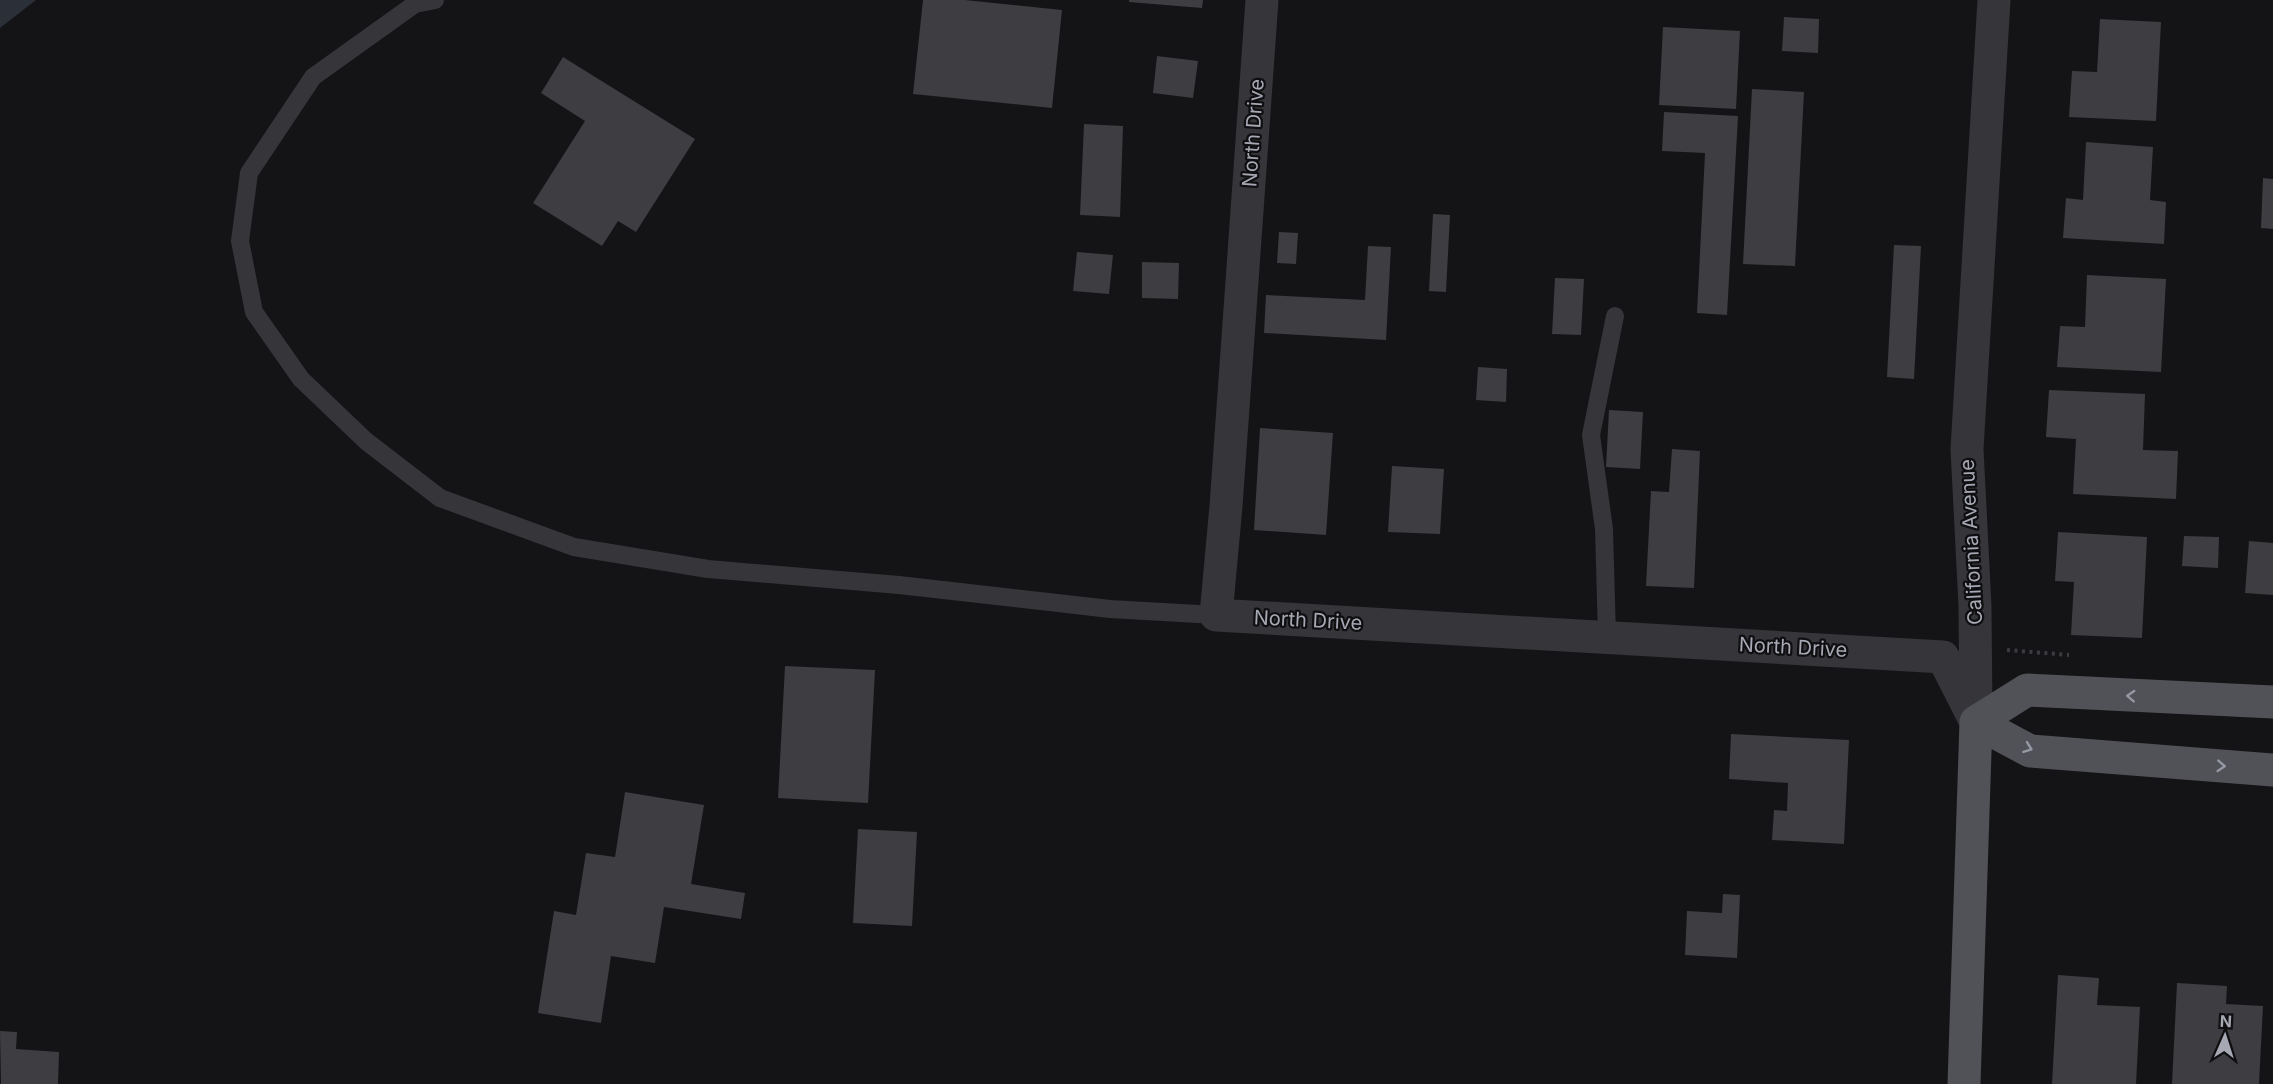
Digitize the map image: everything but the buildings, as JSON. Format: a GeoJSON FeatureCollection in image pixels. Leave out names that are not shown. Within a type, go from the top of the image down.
{"type":"FeatureCollection","features":[{"type":"Feature","properties":{"kind":"main road"},"geometry":{"type":"LineString","coordinates":[[2273,702],[2027,690],[1976,722],[2030,751],[2273,770]]}},
{"type":"Feature","properties":{"kind":"main road","name":"California Avenue"},"geometry":{"type":"LineString","coordinates":[[1964,1084],[1976,722]]}},
{"type":"Feature","properties":{"kind":"street","name":"North Drive"},"geometry":{"type":"LineString","coordinates":[[1262,0],[1227,494],[1216,615],[1943,657],[1976,722]]}},
{"type":"Feature","properties":{"kind":"street","name":"California Avenue"},"geometry":{"type":"LineString","coordinates":[[1976,722],[1976,606],[1966,449],[1994,0]]}},
{"type":"Feature","properties":{"kind":"lane"},"geometry":{"type":"LineString","coordinates":[[435,0],[415,4],[313,77],[249,173],[240,241],[254,312],[301,379],[366,441],[440,498],[574,547],[708,569],[899,585],[1110,609],[1216,615]]}},
{"type":"Feature","properties":{"kind":"lane"},"geometry":{"type":"LineString","coordinates":[[1607,636],[1604,529],[1591,435],[1615,316]]}},
{"type":"Feature","properties":{"kind":"shaded area"},"geometry":{"type":"Polygon","coordinates":[[[0,0],[36,0],[0,28],[0,0]]]}}]}
